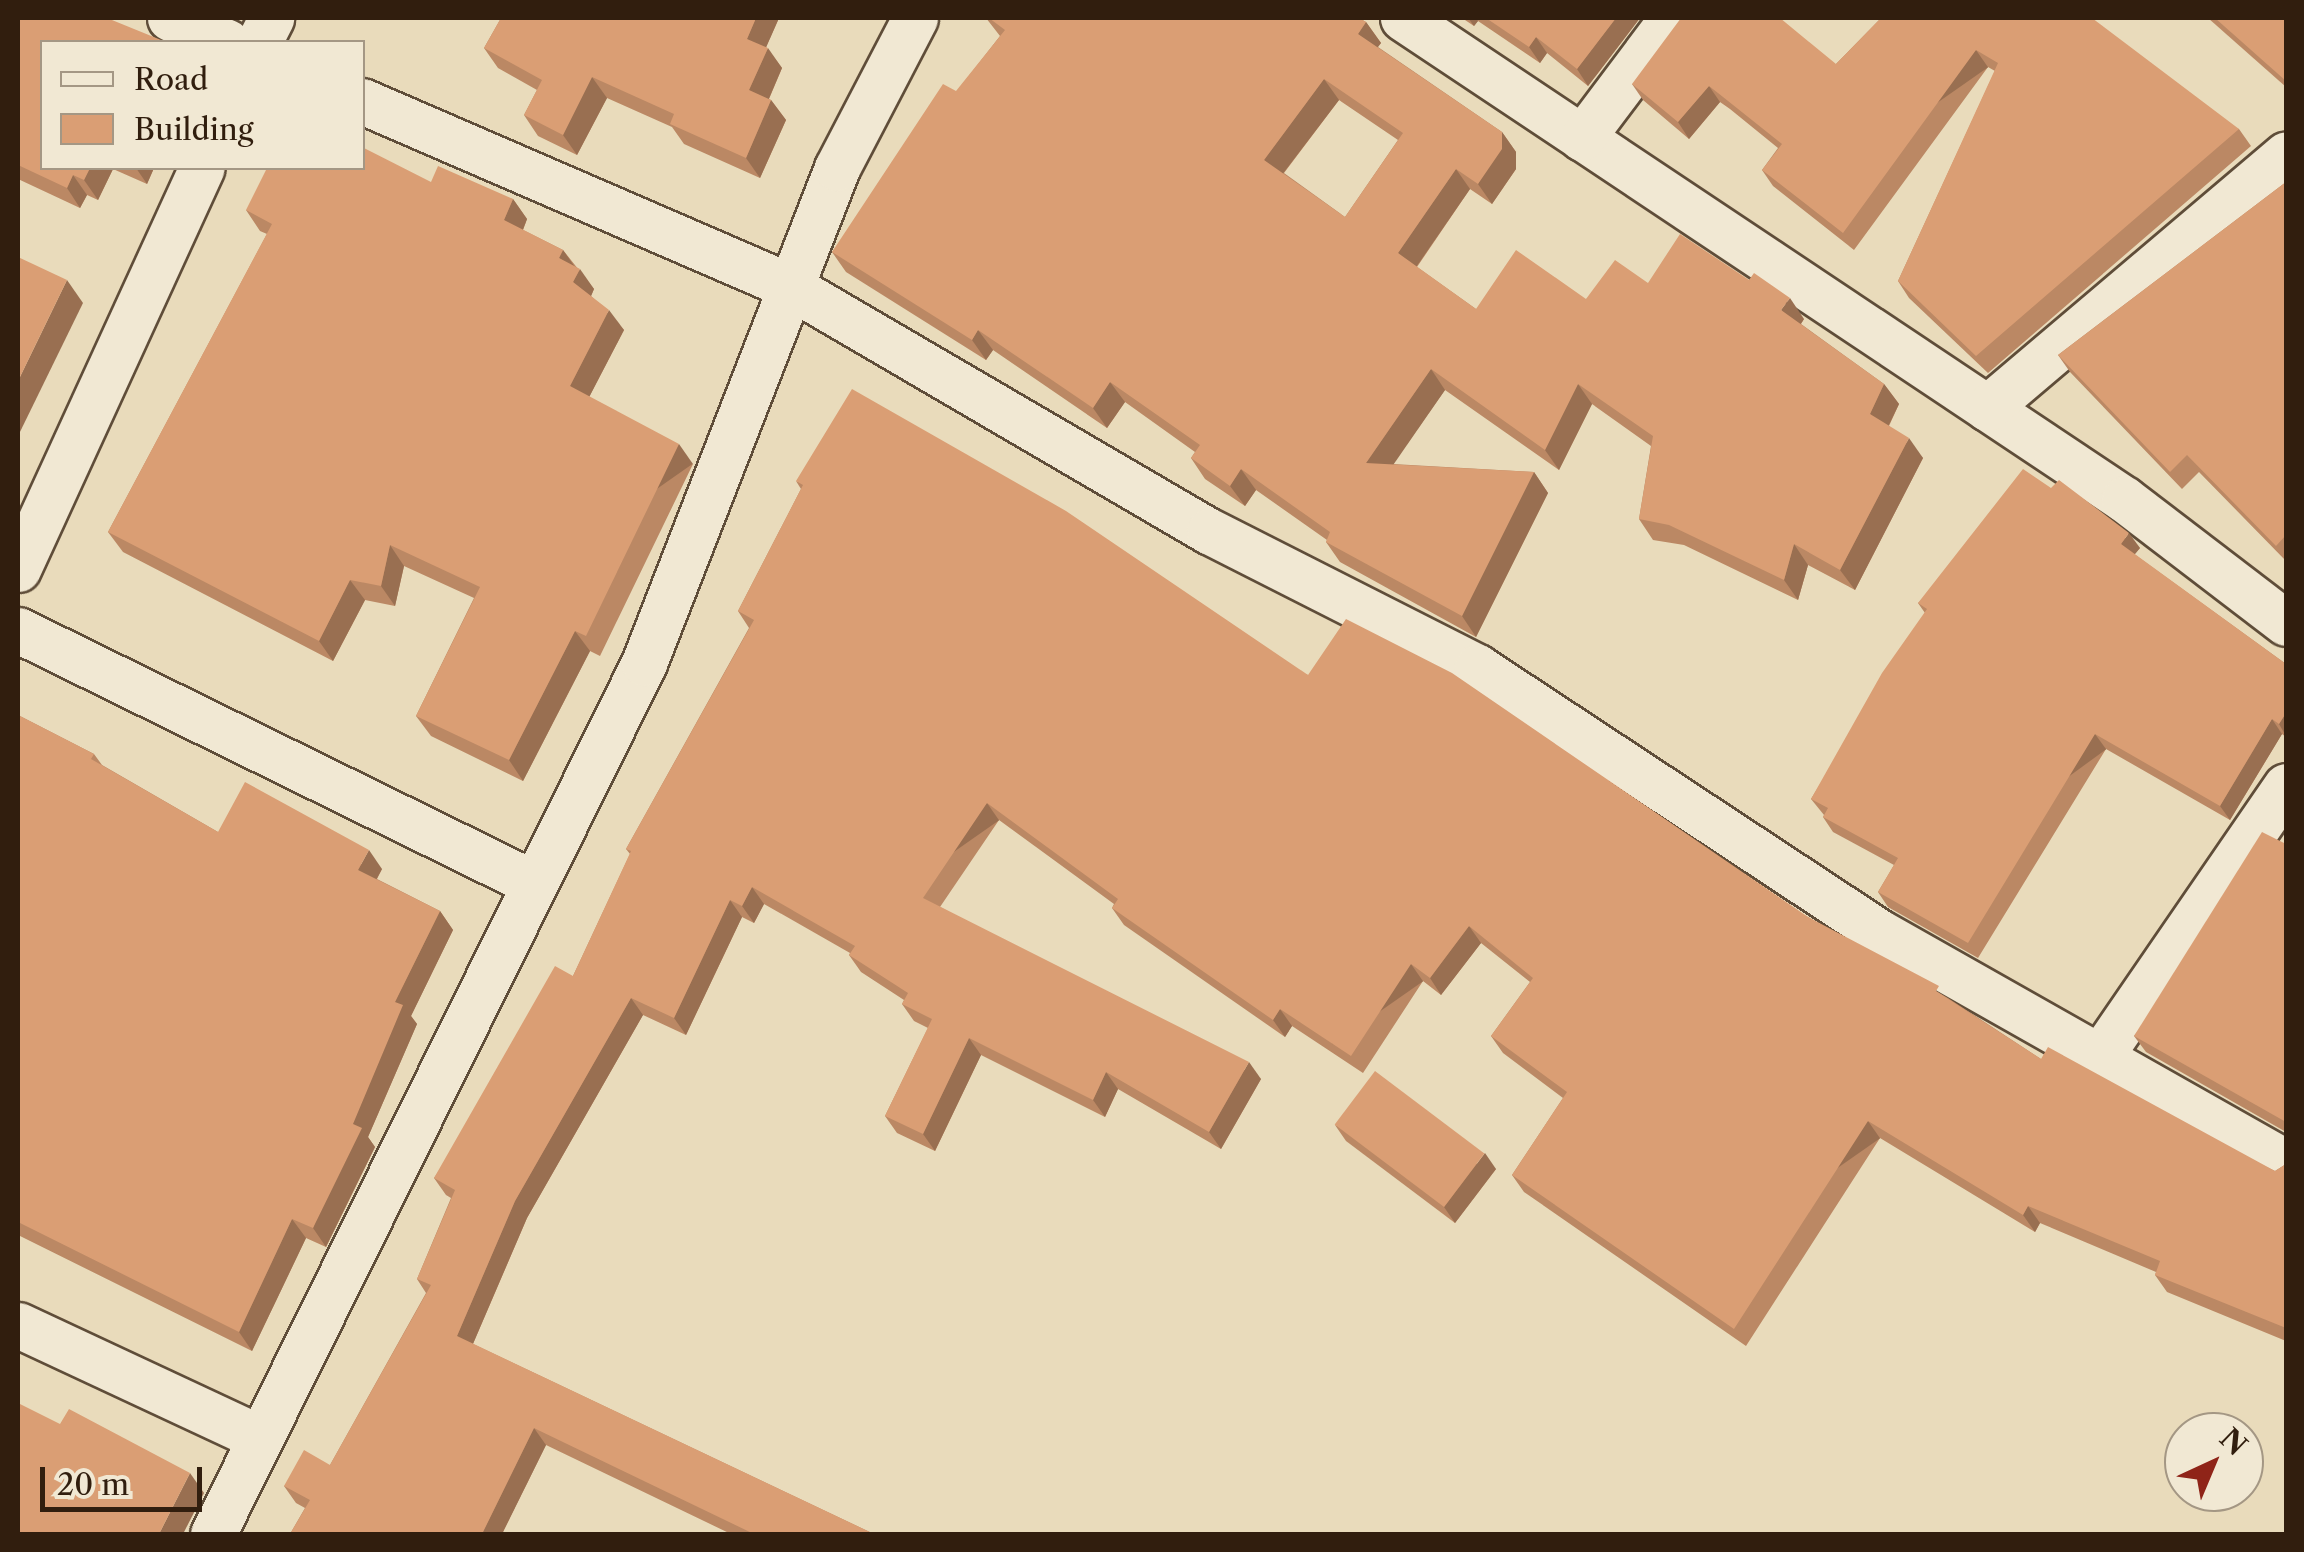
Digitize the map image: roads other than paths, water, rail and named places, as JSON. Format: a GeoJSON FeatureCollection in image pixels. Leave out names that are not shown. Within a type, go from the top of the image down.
{"type":"FeatureCollection","features":[{"type":"Feature","properties":{"kind":"street"},"geometry":{"type":"LineString","coordinates":[[170,18],[222,40]]}},
{"type":"Feature","properties":{"kind":"street"},"geometry":{"type":"LineString","coordinates":[[213,1534],[644,663],[837,168],[915,18]]}},
{"type":"Feature","properties":{"kind":"street"},"geometry":{"type":"LineString","coordinates":[[1403,18],[2124,499],[2286,623]]}},
{"type":"Feature","properties":{"kind":"street"},"geometry":{"type":"LineString","coordinates":[[1582,138],[1672,18]]}},
{"type":"Feature","properties":{"kind":"street"},"geometry":{"type":"LineString","coordinates":[[365,102],[791,288],[1209,530],[1477,667],[1879,932],[2286,1162]]}},
{"type":"Feature","properties":{"kind":"street"},"geometry":{"type":"LineString","coordinates":[[1987,408],[2286,154]]}},
{"type":"Feature","properties":{"kind":"street"},"geometry":{"type":"LineString","coordinates":[[18,569],[201,170]]}},
{"type":"Feature","properties":{"kind":"street"},"geometry":{"type":"LineString","coordinates":[[18,630],[533,884]]}},
{"type":"Feature","properties":{"kind":"street"},"geometry":{"type":"LineString","coordinates":[[2099,1058],[2286,786]]}},
{"type":"Feature","properties":{"kind":"street"},"geometry":{"type":"LineString","coordinates":[[18,1325],[260,1438]]}}]}
